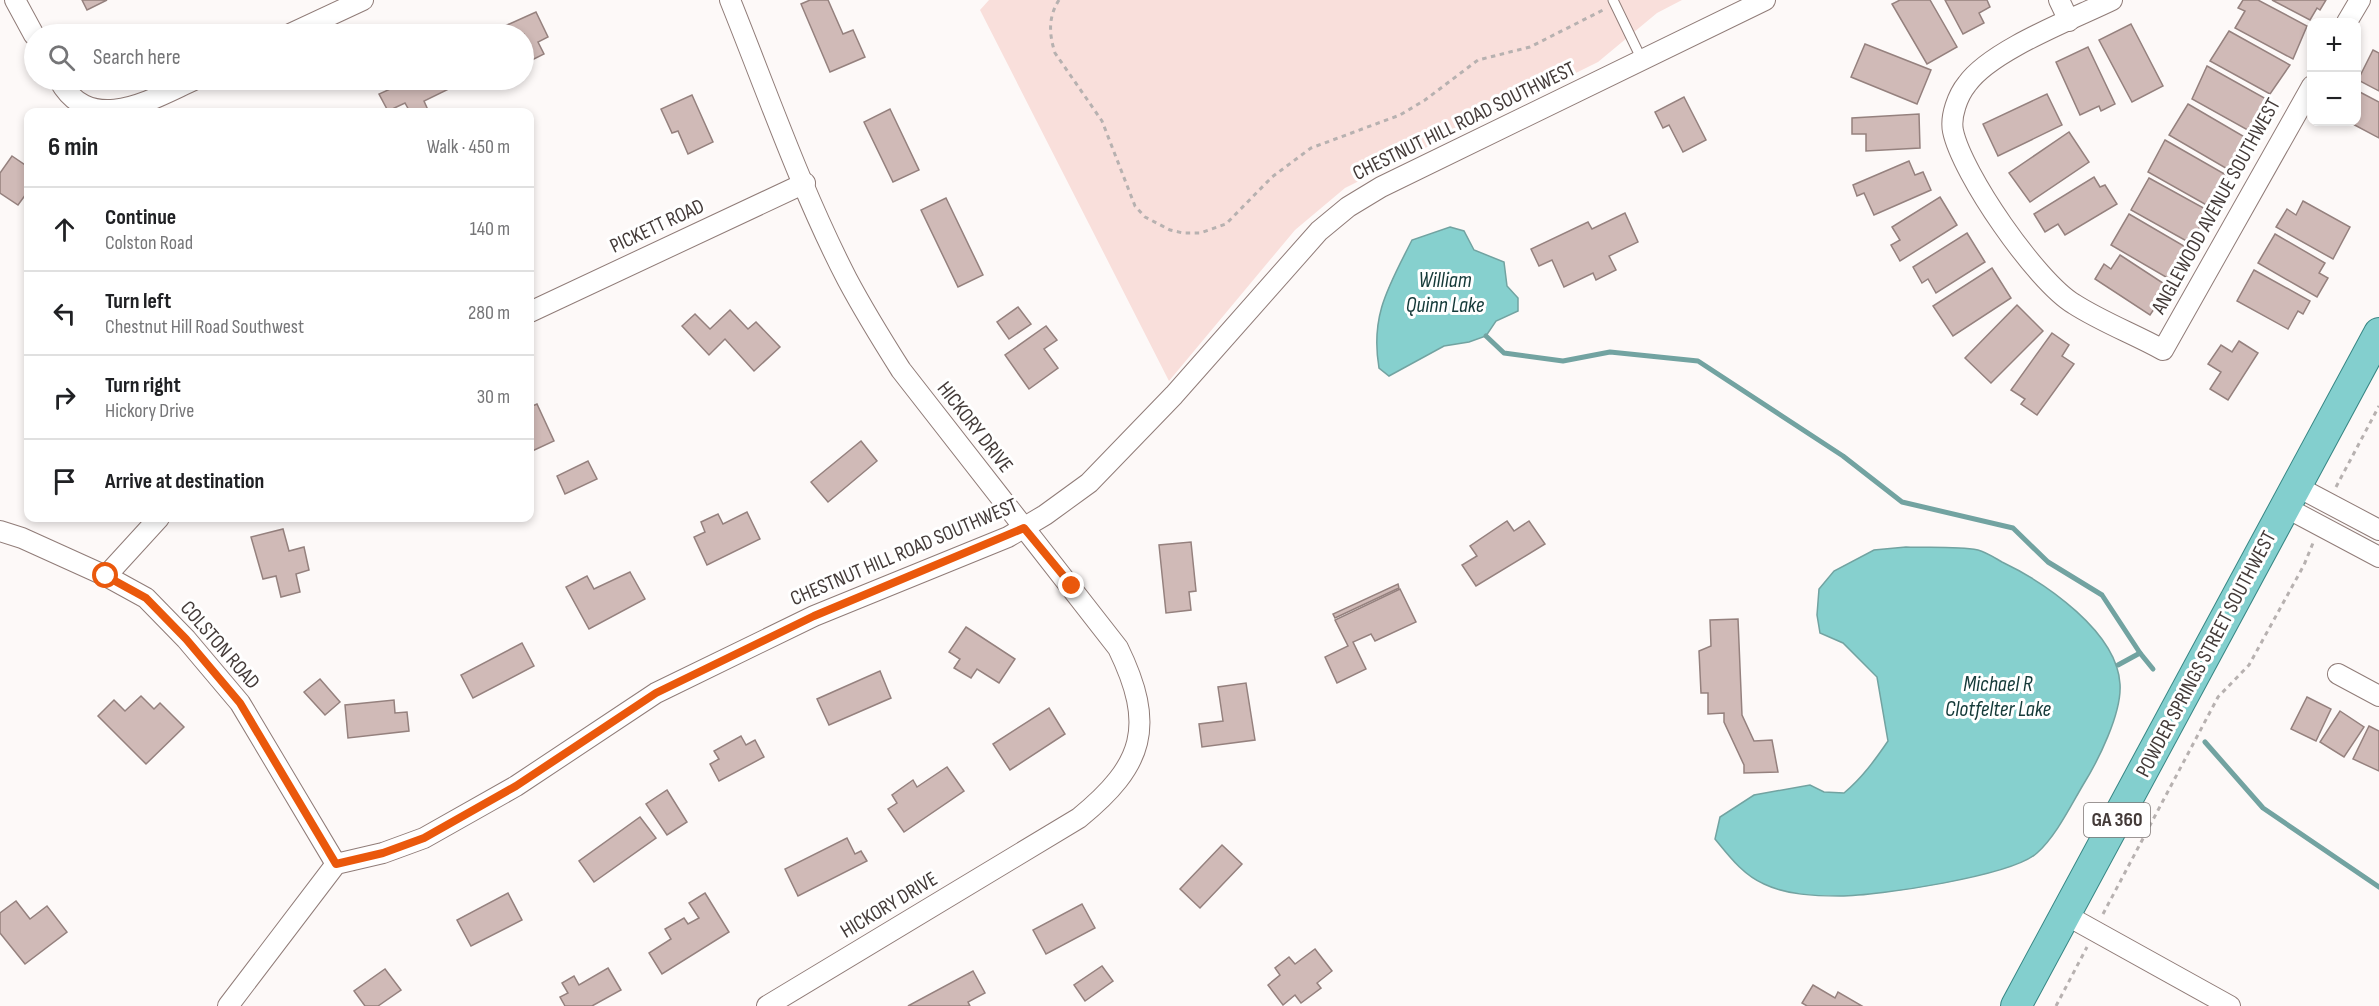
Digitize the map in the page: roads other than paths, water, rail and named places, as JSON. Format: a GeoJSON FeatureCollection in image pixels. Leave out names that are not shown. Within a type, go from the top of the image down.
{"type":"FeatureCollection","features":[{"type":"Feature","properties":{"kind":"main road","name":"POWDER SPRINGS STREET SOUTHWEST"},"geometry":{"type":"LineString","coordinates":[[2016,1006],[2379,333]]}},
{"type":"Feature","properties":{"kind":"street"},"geometry":{"type":"LineString","coordinates":[[15,0],[28,24]]}},
{"type":"Feature","properties":{"kind":"street"},"geometry":{"type":"LineString","coordinates":[[311,24],[363,0]]}},
{"type":"Feature","properties":{"kind":"street","name":"HICKORY DRIVE"},"geometry":{"type":"LineString","coordinates":[[730,0],[846,278],[901,370],[1072,586],[1118,648],[1127,666],[1138,703],[1135,756],[1116,784],[1079,818],[767,1006]]}},
{"type":"Feature","properties":{"kind":"street","name":"CHESTNUT HILL ROAD SOUTHWEST"},"geometry":{"type":"LineString","coordinates":[[336,864],[383,853],[424,838],[516,786],[656,693],[814,616],[1024,528],[1089,483],[1210,358],[1319,231],[1348,207],[1381,187],[1765,0]]}},
{"type":"Feature","properties":{"kind":"street"},"geometry":{"type":"LineString","coordinates":[[2059,0],[2069,21],[2085,6],[2112,0]]}},
{"type":"Feature","properties":{"kind":"street"},"geometry":{"type":"LineString","coordinates":[[2349,18],[2360,0]]}},
{"type":"Feature","properties":{"kind":"street","name":"ANGLEWOOD AVENUE SOUTHWEST"},"geometry":{"type":"LineString","coordinates":[[2069,21],[1996,57],[1967,83],[1956,105],[1952,128],[1960,153],[1974,181],[2034,268],[2073,304],[2163,350],[2307,95]]}},
{"type":"Feature","properties":{"kind":"street"},"geometry":{"type":"LineString","coordinates":[[69,90],[79,101],[94,108]]}},
{"type":"Feature","properties":{"kind":"street"},"geometry":{"type":"LineString","coordinates":[[135,108],[173,90]]}},
{"type":"Feature","properties":{"kind":"street","name":"PICKETT ROAD"},"geometry":{"type":"LineString","coordinates":[[534,310],[805,183]]}},
{"type":"Feature","properties":{"kind":"street"},"geometry":{"type":"LineString","coordinates":[[2291,497],[2329,504],[2379,530]]}},
{"type":"Feature","properties":{"kind":"street"},"geometry":{"type":"LineString","coordinates":[[2291,497],[2320,526],[2379,557]]}},
{"type":"Feature","properties":{"kind":"street"},"geometry":{"type":"LineString","coordinates":[[106,576],[155,522]]}},
{"type":"Feature","properties":{"kind":"street","name":"COLSTON ROAD"},"geometry":{"type":"LineString","coordinates":[[0,531],[22,538],[106,576],[146,598],[186,639],[240,703],[336,864]]}},
{"type":"Feature","properties":{"kind":"street"},"geometry":{"type":"LineString","coordinates":[[2338,674],[2379,696]]}},
{"type":"Feature","properties":{"kind":"street"},"geometry":{"type":"LineString","coordinates":[[228,1006],[336,864]]}},
{"type":"Feature","properties":{"kind":"street"},"geometry":{"type":"LineString","coordinates":[[2066,915],[2217,1003]]}},
{"type":"Feature","properties":{"kind":"lane"},"geometry":{"type":"LineString","coordinates":[[1613,0],[1642,60]]}},
{"type":"Feature","properties":{"kind":"water","name":"William Quinn Lake"},"geometry":{"type":"Polygon","coordinates":[[[1450,227],[1464,231],[1474,250],[1504,262],[1507,286],[1518,298],[1518,311],[1496,321],[1486,336],[1469,342],[1444,346],[1389,376],[1379,368],[1377,332],[1379,316],[1389,287],[1412,240],[1450,227]]]}},
{"type":"Feature","properties":{"kind":"water","name":"Michael R Clotfelter Lake"},"geometry":{"type":"Polygon","coordinates":[[[1906,547],[1961,548],[1981,551],[2039,583],[2076,611],[2093,628],[2116,665],[2120,696],[2108,736],[2089,775],[2056,830],[2037,853],[2023,861],[1973,877],[1883,893],[1821,896],[1792,893],[1773,888],[1756,880],[1743,870],[1715,839],[1720,817],[1754,795],[1810,785],[1824,792],[1844,793],[1868,768],[1888,741],[1877,677],[1843,643],[1820,633],[1817,615],[1819,589],[1834,571],[1874,550],[1906,547]]]}},
{"type":"Feature","properties":{"kind":"waterway"},"geometry":{"type":"LineString","coordinates":[[1486,336],[1504,353],[1563,361],[1610,352],[1698,361],[1843,456],[1902,502],[2013,528],[2048,562],[2102,595],[2140,653]]}},
{"type":"Feature","properties":{"kind":"waterway"},"geometry":{"type":"LineString","coordinates":[[2118,665],[2140,653],[2153,669]]}},
{"type":"Feature","properties":{"kind":"waterway"},"geometry":{"type":"LineString","coordinates":[[2205,742],[2263,808],[2379,887]]}}]}
